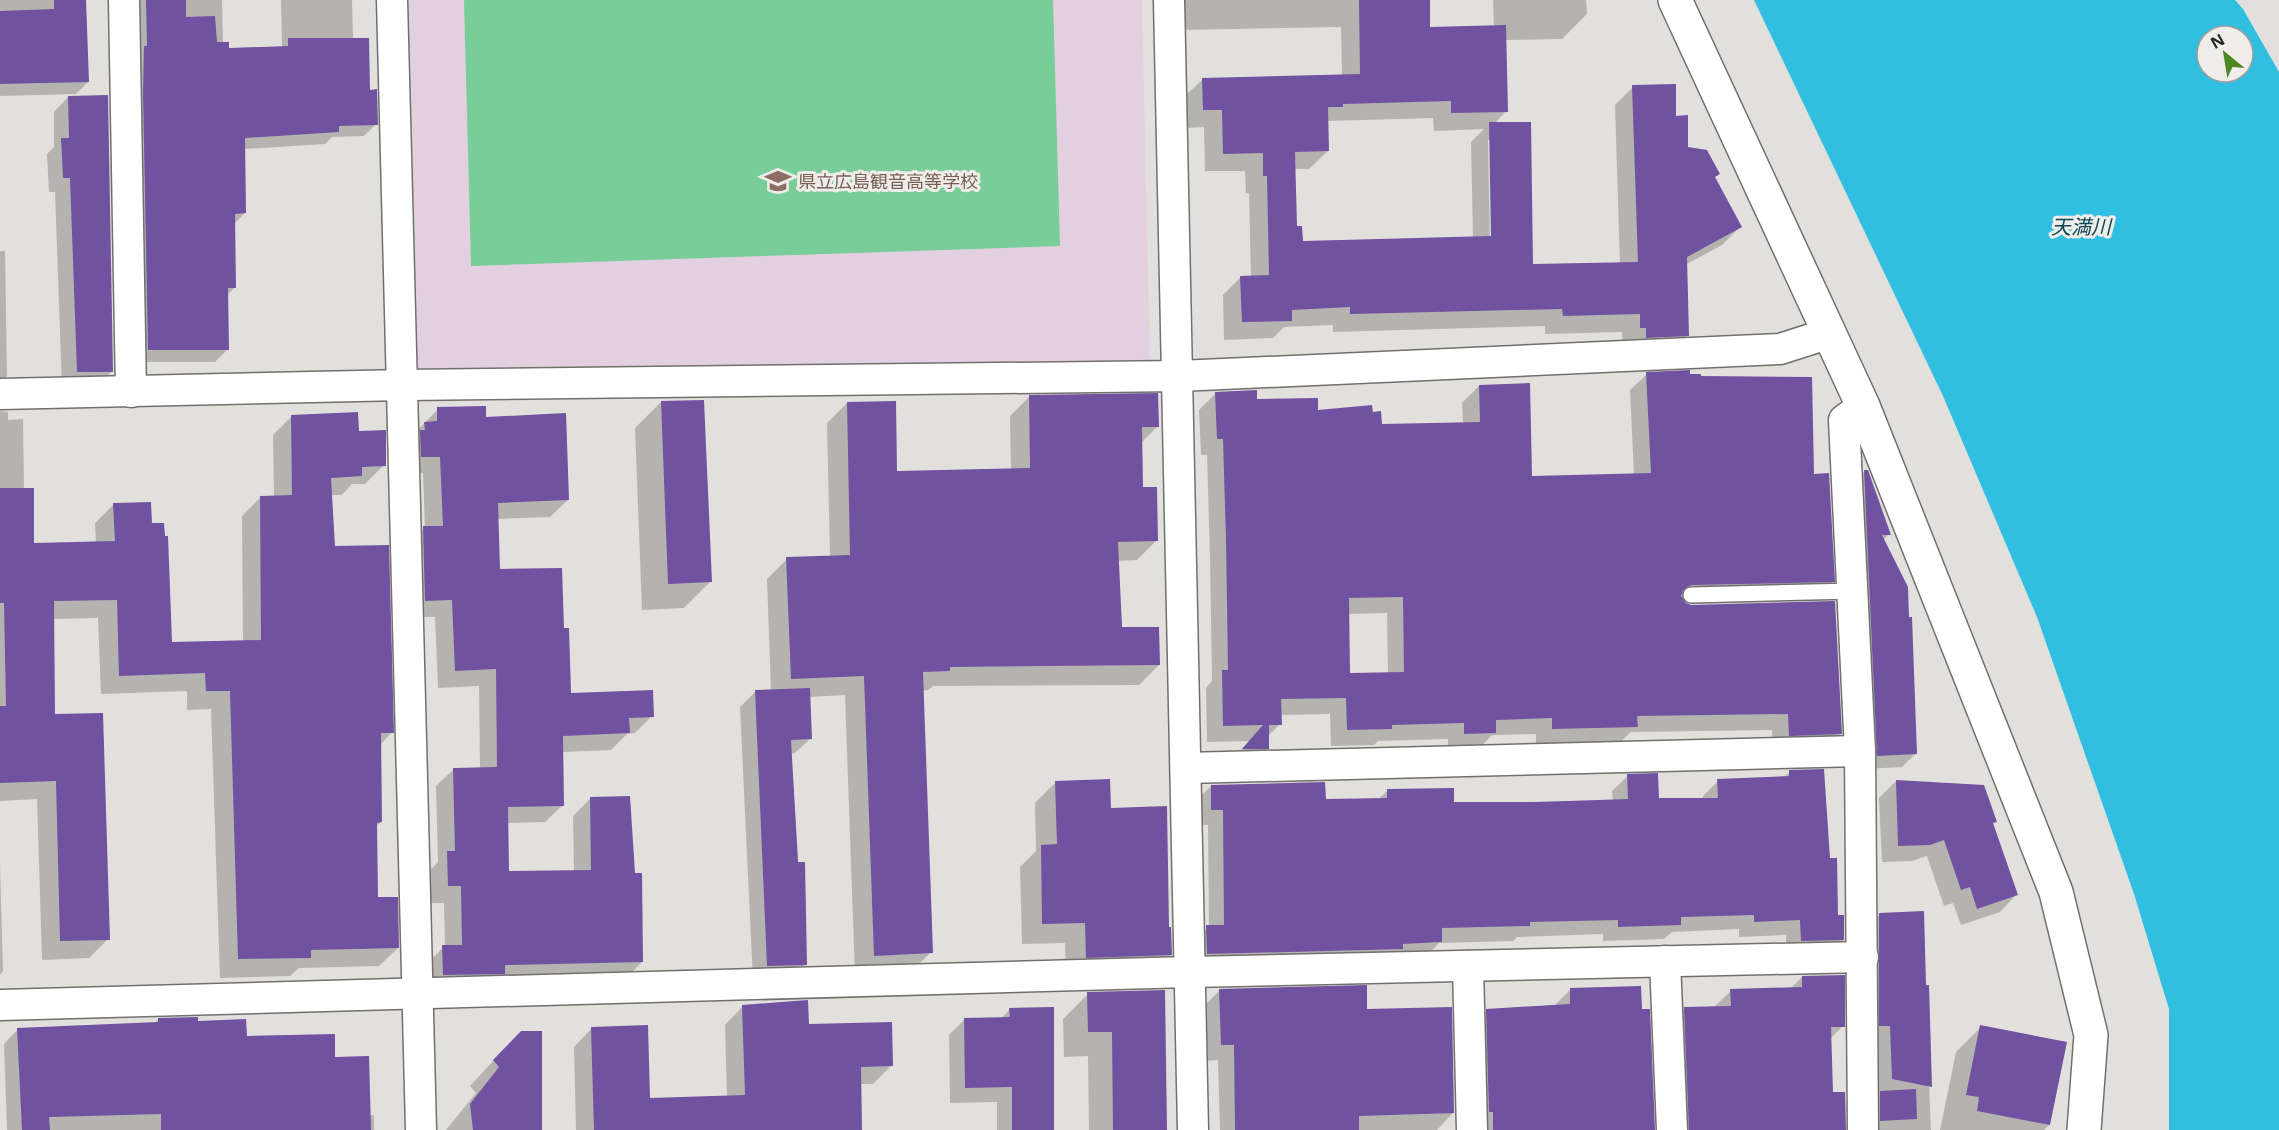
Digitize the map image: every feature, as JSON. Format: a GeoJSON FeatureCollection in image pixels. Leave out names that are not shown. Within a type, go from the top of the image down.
{"type":"FeatureCollection","features":[{"type":"Feature","properties":{"kind":"street"},"geometry":{"type":"LineString","coordinates":[[124,0],[131,392]]}},
{"type":"Feature","properties":{"kind":"street"},"geometry":{"type":"LineString","coordinates":[[392,0],[422,1130]]}},
{"type":"Feature","properties":{"kind":"street"},"geometry":{"type":"LineString","coordinates":[[1169,0],[1179,376],[1193,1130]]}},
{"type":"Feature","properties":{"kind":"street"},"geometry":{"type":"LineString","coordinates":[[1675,0],[1827,334],[1863,406],[2056,892],[2091,1035],[2084,1130]]}},
{"type":"Feature","properties":{"kind":"street"},"geometry":{"type":"LineString","coordinates":[[0,394],[404,385],[1179,376],[1780,350],[1827,334]]}},
{"type":"Feature","properties":{"kind":"street"},"geometry":{"type":"LineString","coordinates":[[1863,406],[1844,420],[1860,752],[1863,1130]]}},
{"type":"Feature","properties":{"kind":"street"},"geometry":{"type":"LineString","coordinates":[[1186,768],[1860,752]]}},
{"type":"Feature","properties":{"kind":"street"},"geometry":{"type":"LineString","coordinates":[[0,1005],[1190,972],[1863,957]]}},
{"type":"Feature","properties":{"kind":"street"},"geometry":{"type":"LineString","coordinates":[[1665,961],[1672,1130]]}},
{"type":"Feature","properties":{"kind":"street"},"geometry":{"type":"LineString","coordinates":[[1468,966],[1472,1130]]}},
{"type":"Feature","properties":{"kind":"lane"},"geometry":{"type":"LineString","coordinates":[[1691,596],[1853,591]]}},
{"type":"Feature","properties":{"kind":"shaded area","name":"県立広島観音高等学校"},"geometry":{"type":"Polygon","coordinates":[[[406,0],[1142,0],[1150,363],[415,372],[406,0]]]}},
{"type":"Feature","properties":{"kind":"green space"},"geometry":{"type":"Polygon","coordinates":[[[464,0],[1053,0],[1060,246],[471,266],[464,0]]]}},
{"type":"Feature","properties":{"kind":"water","name":"天満川"},"geometry":{"type":"Polygon","coordinates":[[[1754,0],[2235,0],[2252,24],[2195,24],[2195,84],[2255,84],[2255,30],[2279,72],[2279,1130],[2169,1130],[2169,1009],[2134,894],[2037,617],[1943,396],[1754,0]]]}},
{"type":"Feature","properties":{"kind":"building"},"geometry":{"type":"Polygon","coordinates":[[[54,0],[86,0],[89,82],[0,84],[0,11],[54,9],[54,0]]]}},
{"type":"Feature","properties":{"kind":"building"},"geometry":{"type":"Polygon","coordinates":[[[146,0],[186,0],[186,17],[215,16],[217,42],[229,42],[229,48],[288,46],[288,38],[369,38],[370,90],[377,89],[378,125],[339,126],[339,132],[245,138],[246,213],[235,214],[236,288],[228,288],[229,350],[148,350],[143,94],[144,46],[147,46],[146,0]]]}},
{"type":"Feature","properties":{"kind":"building"},"geometry":{"type":"Polygon","coordinates":[[[1359,0],[1430,0],[1430,27],[1506,25],[1508,112],[1451,113],[1451,101],[1343,104],[1343,107],[1328,107],[1329,151],[1295,152],[1297,226],[1302,226],[1303,241],[1491,236],[1489,122],[1531,122],[1533,264],[1638,262],[1632,85],[1676,84],[1676,116],[1688,115],[1688,147],[1707,150],[1720,174],[1715,177],[1742,227],[1687,257],[1689,336],[1646,338],[1646,328],[1640,328],[1640,314],[1563,316],[1562,309],[1350,314],[1350,307],[1292,310],[1292,321],[1242,322],[1240,276],[1269,275],[1267,176],[1263,176],[1263,153],[1223,154],[1222,110],[1203,110],[1202,78],[1360,74],[1359,0]]]}},
{"type":"Feature","properties":{"kind":"building"},"geometry":{"type":"Polygon","coordinates":[[[108,95],[113,372],[77,372],[70,178],[63,178],[61,138],[69,138],[68,96],[108,95]]]}},
{"type":"Feature","properties":{"kind":"building"},"geometry":{"type":"Polygon","coordinates":[[[1690,370],[1690,374],[1701,374],[1701,376],[1812,377],[1814,474],[1829,473],[1835,582],[1691,585],[1683,590],[1681,596],[1686,603],[1691,605],[1835,601],[1842,734],[1789,736],[1788,714],[1637,716],[1638,727],[1552,729],[1552,718],[1496,720],[1496,733],[1464,734],[1464,723],[1392,725],[1392,729],[1347,730],[1346,698],[1281,699],[1282,725],[1269,725],[1269,749],[1242,749],[1263,725],[1223,726],[1222,670],[1228,670],[1226,539],[1223,439],[1217,439],[1215,392],[1257,390],[1257,399],[1318,398],[1318,410],[1372,405],[1373,412],[1381,411],[1382,424],[1480,422],[1479,385],[1530,383],[1532,476],[1651,473],[1646,372],[1690,370]],[[1403,597],[1349,598],[1350,673],[1404,672],[1403,597]]]}},
{"type":"Feature","properties":{"kind":"building"},"geometry":{"type":"Polygon","coordinates":[[[1158,393],[1159,427],[1142,427],[1143,487],[1157,487],[1158,541],[1118,542],[1122,627],[1159,627],[1160,665],[950,667],[950,671],[923,672],[933,953],[874,956],[864,676],[791,679],[786,557],[850,555],[847,402],[896,401],[897,471],[1030,468],[1029,395],[1158,393]]]}},
{"type":"Feature","properties":{"kind":"building"},"geometry":{"type":"Polygon","coordinates":[[[704,400],[712,582],[668,584],[661,401],[704,400]]]}},
{"type":"Feature","properties":{"kind":"building"},"geometry":{"type":"Polygon","coordinates":[[[486,406],[486,417],[566,413],[569,500],[498,503],[500,569],[562,568],[564,628],[569,628],[571,693],[653,690],[654,717],[629,718],[630,733],[563,736],[564,806],[508,807],[509,871],[591,870],[590,797],[630,796],[635,873],[642,873],[643,962],[505,965],[505,974],[443,975],[442,945],[462,945],[461,886],[448,886],[447,851],[455,851],[453,768],[497,767],[496,669],[455,671],[452,600],[425,601],[423,526],[443,526],[440,457],[421,457],[420,430],[425,430],[424,422],[437,421],[437,407],[486,406]]]}},
{"type":"Feature","properties":{"kind":"building"},"geometry":{"type":"Polygon","coordinates":[[[358,412],[359,431],[386,430],[386,466],[362,467],[362,476],[331,478],[335,546],[389,545],[394,733],[381,733],[382,822],[377,823],[378,897],[398,897],[399,948],[311,950],[311,958],[238,959],[230,691],[206,691],[205,673],[119,676],[117,600],[54,601],[55,714],[103,713],[110,940],[60,941],[56,781],[0,783],[0,706],[6,706],[4,603],[0,603],[0,488],[34,488],[34,543],[115,541],[113,503],[151,502],[152,523],[164,523],[165,536],[168,536],[172,642],[261,640],[260,496],[292,495],[291,415],[358,412]]]}},
{"type":"Feature","properties":{"kind":"building"},"geometry":{"type":"Polygon","coordinates":[[[1864,470],[1868,470],[1891,535],[1882,535],[1908,587],[1909,617],[1912,617],[1917,754],[1877,756],[1864,470]]]}},
{"type":"Feature","properties":{"kind":"building"},"geometry":{"type":"Polygon","coordinates":[[[810,688],[812,739],[791,740],[798,862],[805,862],[807,965],[767,966],[755,690],[810,688]]]}},
{"type":"Feature","properties":{"kind":"building"},"geometry":{"type":"Polygon","coordinates":[[[1824,769],[1830,858],[1837,858],[1838,915],[1844,915],[1844,940],[1801,941],[1800,920],[1754,922],[1754,915],[1681,917],[1681,925],[1618,927],[1618,920],[1530,922],[1530,926],[1442,928],[1442,942],[1403,944],[1403,949],[1207,954],[1206,925],[1224,925],[1223,810],[1211,810],[1211,785],[1325,782],[1326,799],[1387,798],[1387,789],[1454,788],[1454,802],[1537,802],[1628,799],[1627,774],[1658,773],[1659,798],[1718,798],[1717,779],[1789,776],[1789,770],[1824,769]]]}},
{"type":"Feature","properties":{"kind":"building"},"geometry":{"type":"Polygon","coordinates":[[[1110,779],[1111,808],[1167,806],[1169,927],[1171,927],[1172,955],[1086,958],[1085,923],[1042,924],[1041,845],[1057,844],[1055,781],[1110,779]]]}},
{"type":"Feature","properties":{"kind":"building"},"geometry":{"type":"Polygon","coordinates":[[[1896,780],[1984,785],[1997,822],[1993,823],[2018,895],[1977,909],[1970,887],[1961,890],[1944,840],[1930,845],[1898,846],[1896,780]]]}},
{"type":"Feature","properties":{"kind":"building"},"geometry":{"type":"Polygon","coordinates":[[[1924,911],[1932,1087],[1892,1079],[1890,1026],[1879,1026],[1879,913],[1924,911]]]}},
{"type":"Feature","properties":{"kind":"building"},"geometry":{"type":"Polygon","coordinates":[[[1845,975],[1845,1027],[1831,1027],[1833,1092],[1845,1092],[1846,1130],[1689,1130],[1684,1007],[1731,1006],[1730,989],[1802,987],[1802,976],[1845,975]]]}},
{"type":"Feature","properties":{"kind":"building"},"geometry":{"type":"Polygon","coordinates":[[[1367,985],[1367,1009],[1452,1007],[1454,1113],[1359,1116],[1359,1130],[1235,1130],[1234,1045],[1221,1045],[1219,989],[1367,985]]]}},
{"type":"Feature","properties":{"kind":"building"},"geometry":{"type":"Polygon","coordinates":[[[1641,986],[1642,1009],[1650,1009],[1655,1130],[1493,1130],[1493,1112],[1489,1112],[1486,1009],[1570,1004],[1570,988],[1641,986]]]}},
{"type":"Feature","properties":{"kind":"building"},"geometry":{"type":"Polygon","coordinates":[[[1165,990],[1167,1130],[1113,1130],[1112,1032],[1088,1032],[1087,992],[1165,990]]]}},
{"type":"Feature","properties":{"kind":"building"},"geometry":{"type":"Polygon","coordinates":[[[808,1000],[809,1024],[892,1022],[893,1066],[861,1067],[862,1130],[594,1130],[591,1027],[648,1025],[650,1098],[745,1095],[742,1005],[808,1000]]]}},
{"type":"Feature","properties":{"kind":"building"},"geometry":{"type":"Polygon","coordinates":[[[1054,1007],[1054,1130],[1012,1130],[1012,1087],[965,1088],[964,1018],[1010,1017],[1009,1008],[1054,1007]]]}},
{"type":"Feature","properties":{"kind":"building"},"geometry":{"type":"Polygon","coordinates":[[[198,1017],[198,1021],[246,1019],[247,1036],[335,1034],[335,1057],[369,1056],[371,1130],[161,1130],[161,1114],[49,1117],[50,1130],[22,1130],[17,1028],[158,1022],[158,1018],[198,1017]]]}},
{"type":"Feature","properties":{"kind":"building"},"geometry":{"type":"Polygon","coordinates":[[[1980,1025],[2067,1042],[2050,1125],[1977,1111],[1979,1097],[1966,1095],[1980,1025]]]}},
{"type":"Feature","properties":{"kind":"building"},"geometry":{"type":"Polygon","coordinates":[[[521,1031],[542,1031],[542,1130],[473,1130],[470,1104],[499,1067],[493,1060],[521,1031]]]}},
{"type":"Feature","properties":{"kind":"building"},"geometry":{"type":"Polygon","coordinates":[[[1916,1089],[1917,1119],[1880,1121],[1880,1091],[1916,1089]]]}},
{"type":"Feature","properties":{"kind":"place","name":"県立広島観音高等学校"},"geometry":{"type":"Point","coordinates":[778,181]}}]}
